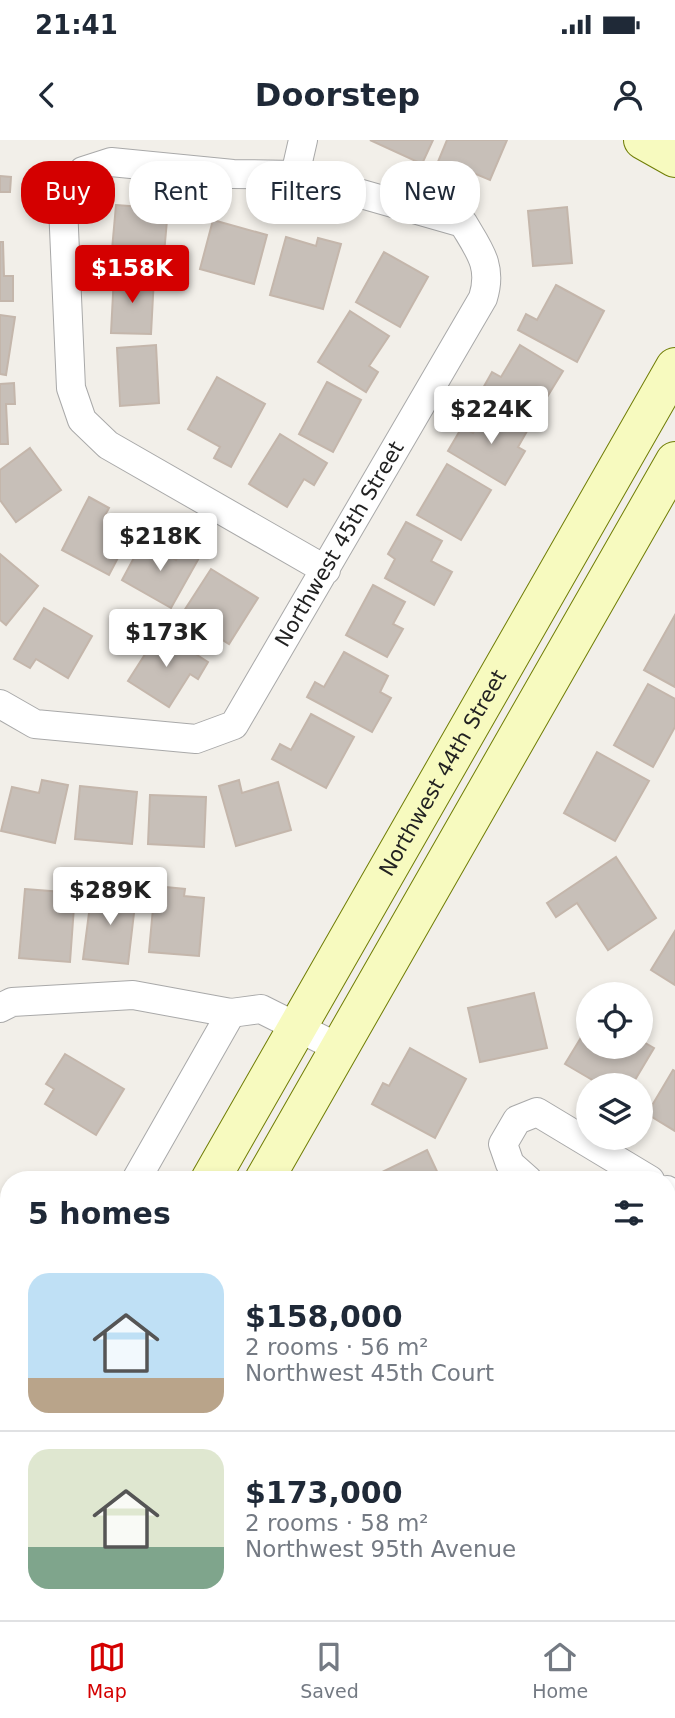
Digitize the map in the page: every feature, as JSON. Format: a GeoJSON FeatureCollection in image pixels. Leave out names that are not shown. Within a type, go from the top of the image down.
{"type":"FeatureCollection","features":[{"type":"Feature","properties":{"kind":"street"},"geometry":{"type":"LineString","coordinates":[[298,161],[303,140]]}},
{"type":"Feature","properties":{"kind":"street"},"geometry":{"type":"LineString","coordinates":[[643,140],[675,158]]}},
{"type":"Feature","properties":{"kind":"street","name":"Northwest 45th Street"},"geometry":{"type":"LineString","coordinates":[[246,174],[111,162],[83,171],[63,206],[71,388],[82,421],[108,445],[326,570]]}},
{"type":"Feature","properties":{"kind":"street","name":"Northwest 45th Street"},"geometry":{"type":"LineString","coordinates":[[0,704],[35,724],[182,738],[196,739],[234,725],[484,298],[489,277],[480,252],[463,223],[366,195]]}},
{"type":"Feature","properties":{"kind":"street","name":"Northwest 44th Street"},"geometry":{"type":"LineString","coordinates":[[215,1171],[675,367]]}},
{"type":"Feature","properties":{"kind":"street"},"geometry":{"type":"LineString","coordinates":[[269,1171],[675,461]]}},
{"type":"Feature","properties":{"kind":"street"},"geometry":{"type":"LineString","coordinates":[[0,1008],[12,1002],[133,995],[231,1013],[261,1009],[298,1025],[339,1048]]}},
{"type":"Feature","properties":{"kind":"street"},"geometry":{"type":"LineString","coordinates":[[141,1171],[231,1013]]}},
{"type":"Feature","properties":{"kind":"street"},"geometry":{"type":"LineString","coordinates":[[518,1171],[510,1164],[503,1144],[517,1120],[537,1112],[626,1171]]}},
{"type":"Feature","properties":{"kind":"building"},"geometry":{"type":"Polygon","coordinates":[[[370,140],[433,140],[423,161],[416,161],[370,140]]]}},
{"type":"Feature","properties":{"kind":"building"},"geometry":{"type":"Polygon","coordinates":[[[447,140],[507,140],[490,180],[480,176],[480,161],[438,161],[447,140]]]}},
{"type":"Feature","properties":{"kind":"building"},"geometry":{"type":"Polygon","coordinates":[[[0,176],[11,177],[10,192],[0,192],[0,176]]]}},
{"type":"Feature","properties":{"kind":"building"},"geometry":{"type":"Polygon","coordinates":[[[116,205],[129,206],[129,224],[167,224],[163,265],[111,261],[116,205]]]}},
{"type":"Feature","properties":{"kind":"building"},"geometry":{"type":"Polygon","coordinates":[[[567,207],[572,263],[533,266],[528,211],[567,207]]]}},
{"type":"Feature","properties":{"kind":"building"},"geometry":{"type":"Polygon","coordinates":[[[212,224],[227,224],[267,235],[254,284],[200,269],[212,224]]]}},
{"type":"Feature","properties":{"kind":"building"},"geometry":{"type":"Polygon","coordinates":[[[286,237],[316,246],[318,238],[341,244],[323,309],[270,295],[286,237]]]}},
{"type":"Feature","properties":{"kind":"building"},"geometry":{"type":"Polygon","coordinates":[[[0,242],[3,242],[4,276],[13,276],[13,301],[0,301],[0,242]]]}},
{"type":"Feature","properties":{"kind":"building"},"geometry":{"type":"Polygon","coordinates":[[[384,252],[428,277],[400,327],[356,302],[384,252]]]}},
{"type":"Feature","properties":{"kind":"building"},"geometry":{"type":"Polygon","coordinates":[[[114,275],[154,277],[151,334],[111,333],[114,275]]]}},
{"type":"Feature","properties":{"kind":"building"},"geometry":{"type":"Polygon","coordinates":[[[556,285],[604,311],[577,362],[518,330],[526,314],[537,320],[556,285]]]}},
{"type":"Feature","properties":{"kind":"building"},"geometry":{"type":"Polygon","coordinates":[[[350,311],[389,336],[369,366],[378,372],[366,392],[318,362],[350,311]]]}},
{"type":"Feature","properties":{"kind":"building"},"geometry":{"type":"Polygon","coordinates":[[[0,315],[15,317],[6,375],[0,374],[0,315]]]}},
{"type":"Feature","properties":{"kind":"building"},"geometry":{"type":"Polygon","coordinates":[[[156,345],[159,403],[120,406],[117,348],[156,345]]]}},
{"type":"Feature","properties":{"kind":"building"},"geometry":{"type":"Polygon","coordinates":[[[520,345],[563,371],[533,420],[482,390],[492,372],[501,377],[520,345]]]}},
{"type":"Feature","properties":{"kind":"building"},"geometry":{"type":"Polygon","coordinates":[[[217,377],[265,404],[231,467],[214,458],[220,447],[188,429],[217,377]]]}},
{"type":"Feature","properties":{"kind":"building"},"geometry":{"type":"Polygon","coordinates":[[[327,382],[361,400],[333,452],[299,434],[327,382]]]}},
{"type":"Feature","properties":{"kind":"building"},"geometry":{"type":"Polygon","coordinates":[[[14,383],[15,404],[6,404],[8,444],[0,444],[0,384],[14,383]]]}},
{"type":"Feature","properties":{"kind":"building"},"geometry":{"type":"Polygon","coordinates":[[[488,408],[527,431],[518,447],[525,451],[505,485],[448,451],[462,427],[473,433],[488,408]]]}},
{"type":"Feature","properties":{"kind":"building"},"geometry":{"type":"Polygon","coordinates":[[[280,434],[327,463],[314,485],[304,479],[287,507],[249,484],[280,434]]]}},
{"type":"Feature","properties":{"kind":"building"},"geometry":{"type":"Polygon","coordinates":[[[30,448],[61,490],[16,522],[0,500],[0,470],[30,448]]]}},
{"type":"Feature","properties":{"kind":"building"},"geometry":{"type":"Polygon","coordinates":[[[447,464],[491,490],[461,540],[417,515],[447,464]]]}},
{"type":"Feature","properties":{"kind":"building"},"geometry":{"type":"Polygon","coordinates":[[[89,497],[109,508],[104,517],[132,531],[109,575],[62,550],[89,497]]]}},
{"type":"Feature","properties":{"kind":"building"},"geometry":{"type":"Polygon","coordinates":[[[406,522],[442,541],[431,561],[452,572],[434,605],[385,578],[395,559],[388,554],[406,522]]]}},
{"type":"Feature","properties":{"kind":"building"},"geometry":{"type":"Polygon","coordinates":[[[143,541],[176,560],[182,549],[199,558],[171,608],[122,580],[143,541]]]}},
{"type":"Feature","properties":{"kind":"building"},"geometry":{"type":"Polygon","coordinates":[[[0,554],[38,586],[6,625],[0,620],[0,554]]]}},
{"type":"Feature","properties":{"kind":"building"},"geometry":{"type":"Polygon","coordinates":[[[211,569],[258,598],[229,644],[182,614],[211,569]]]}},
{"type":"Feature","properties":{"kind":"building"},"geometry":{"type":"Polygon","coordinates":[[[373,585],[405,602],[393,624],[403,629],[387,657],[346,635],[373,585]]]}},
{"type":"Feature","properties":{"kind":"building"},"geometry":{"type":"Polygon","coordinates":[[[44,608],[92,636],[68,678],[36,659],[30,668],[14,659],[44,608]]]}},
{"type":"Feature","properties":{"kind":"building"},"geometry":{"type":"Polygon","coordinates":[[[675,615],[675,687],[644,670],[675,615]]]}},
{"type":"Feature","properties":{"kind":"building"},"geometry":{"type":"Polygon","coordinates":[[[160,631],[208,662],[198,679],[190,674],[169,707],[128,681],[160,631]]]}},
{"type":"Feature","properties":{"kind":"building"},"geometry":{"type":"Polygon","coordinates":[[[344,652],[388,676],[380,692],[391,698],[372,732],[307,697],[315,682],[324,687],[344,652]]]}},
{"type":"Feature","properties":{"kind":"building"},"geometry":{"type":"Polygon","coordinates":[[[648,684],[675,699],[675,727],[653,767],[614,745],[648,684]]]}},
{"type":"Feature","properties":{"kind":"building"},"geometry":{"type":"Polygon","coordinates":[[[311,714],[354,737],[326,788],[272,759],[280,744],[291,750],[311,714]]]}},
{"type":"Feature","properties":{"kind":"building"},"geometry":{"type":"Polygon","coordinates":[[[597,752],[649,781],[615,841],[564,813],[597,752]]]}},
{"type":"Feature","properties":{"kind":"building"},"geometry":{"type":"Polygon","coordinates":[[[42,780],[68,785],[55,843],[1,831],[12,787],[39,793],[42,780]]]}},
{"type":"Feature","properties":{"kind":"building"},"geometry":{"type":"Polygon","coordinates":[[[239,780],[242,793],[278,782],[291,830],[236,846],[219,786],[239,780]]]}},
{"type":"Feature","properties":{"kind":"building"},"geometry":{"type":"Polygon","coordinates":[[[80,786],[137,792],[132,844],[75,839],[80,786]]]}},
{"type":"Feature","properties":{"kind":"building"},"geometry":{"type":"Polygon","coordinates":[[[150,795],[206,797],[204,847],[148,844],[150,795]]]}},
{"type":"Feature","properties":{"kind":"building"},"geometry":{"type":"Polygon","coordinates":[[[616,857],[656,918],[608,950],[577,903],[556,917],[547,903],[616,857]]]}},
{"type":"Feature","properties":{"kind":"building"},"geometry":{"type":"Polygon","coordinates":[[[155,886],[185,889],[184,896],[204,898],[199,956],[149,952],[155,886]]]}},
{"type":"Feature","properties":{"kind":"building"},"geometry":{"type":"Polygon","coordinates":[[[25,889],[75,893],[70,962],[19,958],[25,889]]]}},
{"type":"Feature","properties":{"kind":"building"},"geometry":{"type":"Polygon","coordinates":[[[92,890],[136,896],[128,964],[83,959],[92,890]]]}},
{"type":"Feature","properties":{"kind":"building"},"geometry":{"type":"Polygon","coordinates":[[[675,931],[675,985],[651,970],[675,931]]]}},
{"type":"Feature","properties":{"kind":"building"},"geometry":{"type":"Polygon","coordinates":[[[534,993],[547,1048],[480,1062],[468,1008],[534,993]]]}},
{"type":"Feature","properties":{"kind":"building"},"geometry":{"type":"Polygon","coordinates":[[[576,1046],[576,1059],[647,1059],[639,1073],[580,1073],[565,1064],[576,1046]]]}},
{"type":"Feature","properties":{"kind":"building"},"geometry":{"type":"Polygon","coordinates":[[[410,1048],[466,1079],[435,1138],[372,1104],[383,1083],[389,1086],[410,1048]]]}},
{"type":"Feature","properties":{"kind":"building"},"geometry":{"type":"Polygon","coordinates":[[[65,1054],[124,1089],[96,1135],[45,1104],[54,1089],[46,1084],[65,1054]]]}},
{"type":"Feature","properties":{"kind":"building"},"geometry":{"type":"Polygon","coordinates":[[[673,1070],[675,1071],[675,1131],[653,1118],[653,1104],[673,1070]]]}},
{"type":"Feature","properties":{"kind":"building"},"geometry":{"type":"Polygon","coordinates":[[[427,1150],[437,1171],[384,1171],[427,1150]]]}}]}
